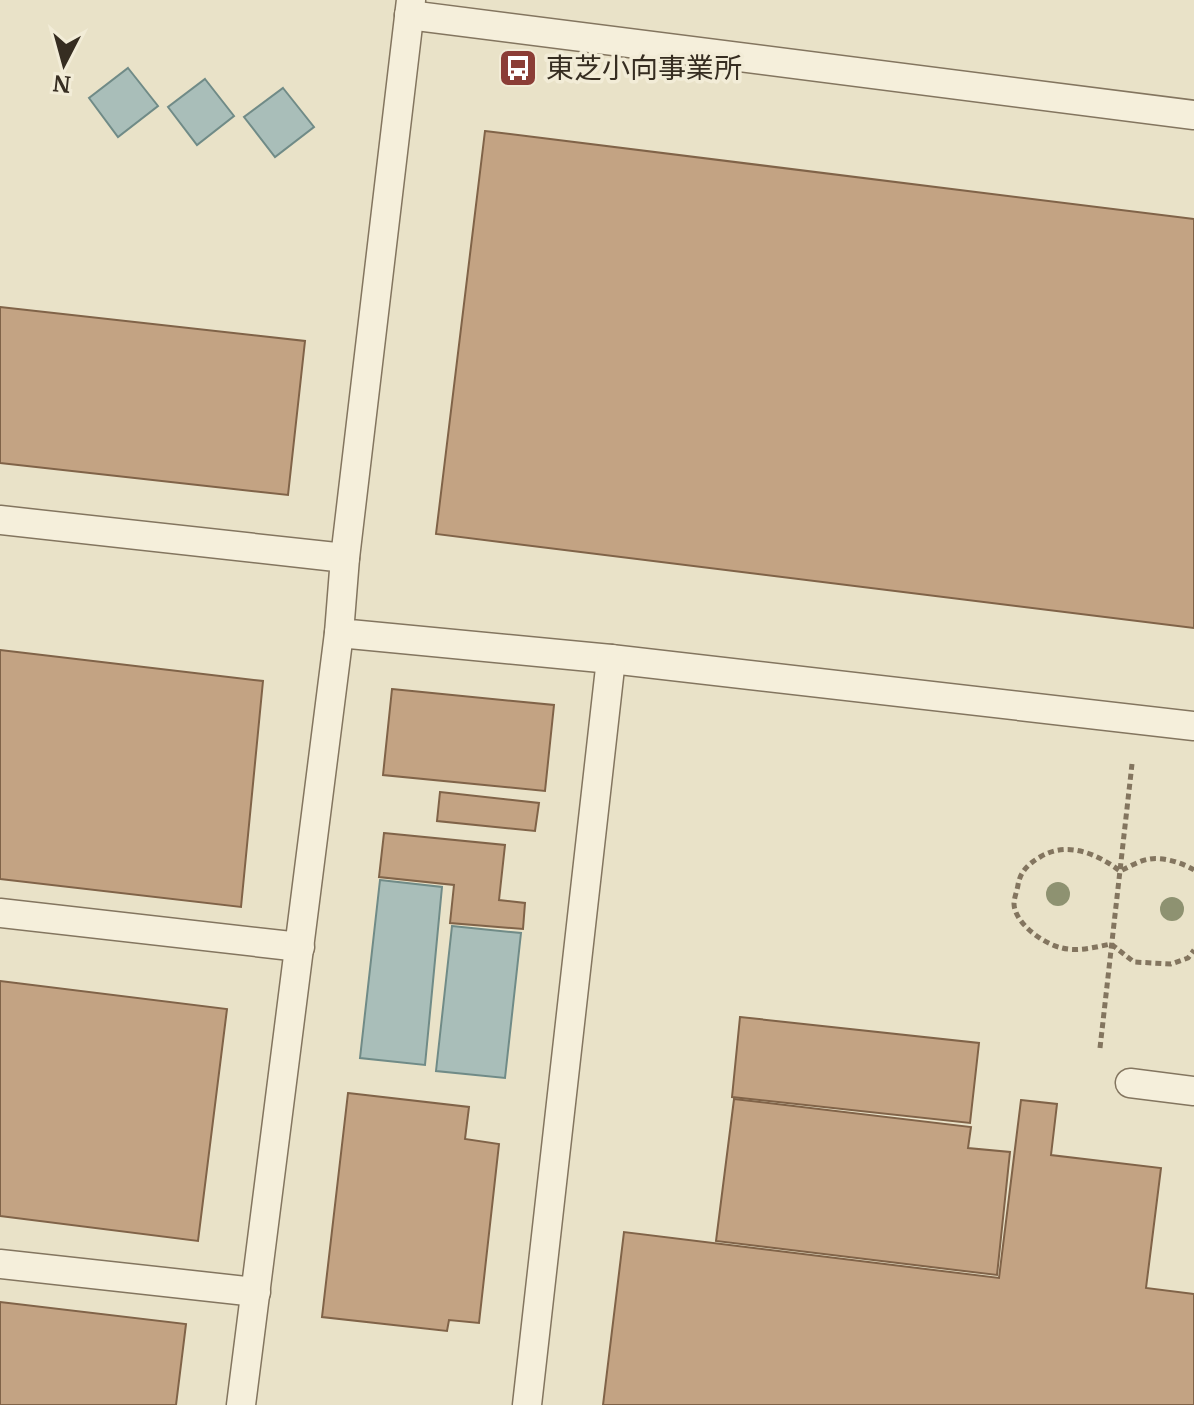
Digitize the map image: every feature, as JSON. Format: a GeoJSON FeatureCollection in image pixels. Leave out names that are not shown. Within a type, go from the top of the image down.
{"type":"FeatureCollection","features":[{"type":"Feature","properties":{"kind":"lane"},"geometry":{"type":"LineString","coordinates":[[241,1405],[339,633],[345,558],[410,7],[1194,115]]}},
{"type":"Feature","properties":{"kind":"lane"},"geometry":{"type":"LineString","coordinates":[[0,520],[345,558]]}},
{"type":"Feature","properties":{"kind":"lane"},"geometry":{"type":"LineString","coordinates":[[339,633],[611,659],[1194,726]]}},
{"type":"Feature","properties":{"kind":"lane"},"geometry":{"type":"LineString","coordinates":[[527,1405],[611,659]]}},
{"type":"Feature","properties":{"kind":"lane"},"geometry":{"type":"LineString","coordinates":[[0,913],[300,947]]}},
{"type":"Feature","properties":{"kind":"lane"},"geometry":{"type":"LineString","coordinates":[[1130,1083],[1194,1091]]}},
{"type":"Feature","properties":{"kind":"lane"},"geometry":{"type":"LineString","coordinates":[[0,1264],[256,1292]]}},
{"type":"Feature","properties":{"kind":"path"},"geometry":{"type":"LineString","coordinates":[[1099,1060],[1137,720]]}},
{"type":"Feature","properties":{"kind":"path"},"geometry":{"type":"LineString","coordinates":[[1120,871],[1105,860],[1080,851],[1052,850],[1034,860],[1020,874],[1014,905],[1024,925],[1043,942],[1064,949],[1111,944],[1134,962],[1171,964],[1188,958],[1194,950]]}},
{"type":"Feature","properties":{"kind":"path"},"geometry":{"type":"LineString","coordinates":[[1120,871],[1151,858],[1170,860],[1194,870]]}},
{"type":"Feature","properties":{"kind":"water"},"geometry":{"type":"Polygon","coordinates":[[[128,68],[158,106],[118,137],[89,98],[128,68]]]}},
{"type":"Feature","properties":{"kind":"water"},"geometry":{"type":"Polygon","coordinates":[[[205,79],[234,116],[197,145],[168,107],[205,79]]]}},
{"type":"Feature","properties":{"kind":"water"},"geometry":{"type":"Polygon","coordinates":[[[283,88],[314,127],[275,157],[244,117],[283,88]]]}},
{"type":"Feature","properties":{"kind":"water"},"geometry":{"type":"Polygon","coordinates":[[[380,880],[442,887],[425,1065],[360,1058],[380,880]]]}},
{"type":"Feature","properties":{"kind":"water"},"geometry":{"type":"Polygon","coordinates":[[[452,926],[521,933],[505,1078],[436,1071],[452,926]]]}},
{"type":"Feature","properties":{"kind":"building"},"geometry":{"type":"Polygon","coordinates":[[[485,131],[1194,219],[1194,628],[436,534],[485,131]]]}},
{"type":"Feature","properties":{"kind":"building"},"geometry":{"type":"Polygon","coordinates":[[[0,307],[305,341],[288,495],[0,463],[0,307]]]}},
{"type":"Feature","properties":{"kind":"building"},"geometry":{"type":"Polygon","coordinates":[[[0,650],[263,681],[241,907],[0,879],[0,650]]]}},
{"type":"Feature","properties":{"kind":"building"},"geometry":{"type":"Polygon","coordinates":[[[392,689],[554,705],[545,791],[383,775],[392,689]]]}},
{"type":"Feature","properties":{"kind":"building"},"geometry":{"type":"Polygon","coordinates":[[[440,792],[539,803],[535,831],[437,821],[440,792]]]}},
{"type":"Feature","properties":{"kind":"building"},"geometry":{"type":"Polygon","coordinates":[[[384,833],[505,845],[499,900],[525,903],[523,929],[450,923],[454,885],[379,877],[384,833]]]}},
{"type":"Feature","properties":{"kind":"building"},"geometry":{"type":"Polygon","coordinates":[[[0,981],[227,1009],[198,1241],[0,1216],[0,981]]]}},
{"type":"Feature","properties":{"kind":"building"},"geometry":{"type":"Polygon","coordinates":[[[740,1017],[979,1043],[970,1123],[732,1097],[740,1017]]]}},
{"type":"Feature","properties":{"kind":"building"},"geometry":{"type":"Polygon","coordinates":[[[348,1093],[469,1107],[465,1139],[499,1144],[479,1323],[449,1320],[447,1331],[322,1317],[348,1093]]]}},
{"type":"Feature","properties":{"kind":"building"},"geometry":{"type":"Polygon","coordinates":[[[734,1099],[971,1127],[968,1148],[1010,1152],[997,1275],[716,1241],[734,1099]]]}},
{"type":"Feature","properties":{"kind":"building"},"geometry":{"type":"Polygon","coordinates":[[[1021,1100],[1057,1104],[1051,1155],[1161,1168],[1146,1288],[1194,1294],[1194,1405],[603,1405],[624,1232],[999,1278],[1021,1100]]]}},
{"type":"Feature","properties":{"kind":"building"},"geometry":{"type":"Polygon","coordinates":[[[0,1302],[186,1324],[176,1405],[0,1405],[0,1302]]]}},
{"type":"Feature","properties":{"kind":"place","name":"東芝小向事業所"},"geometry":{"type":"Point","coordinates":[518,68]}}]}
